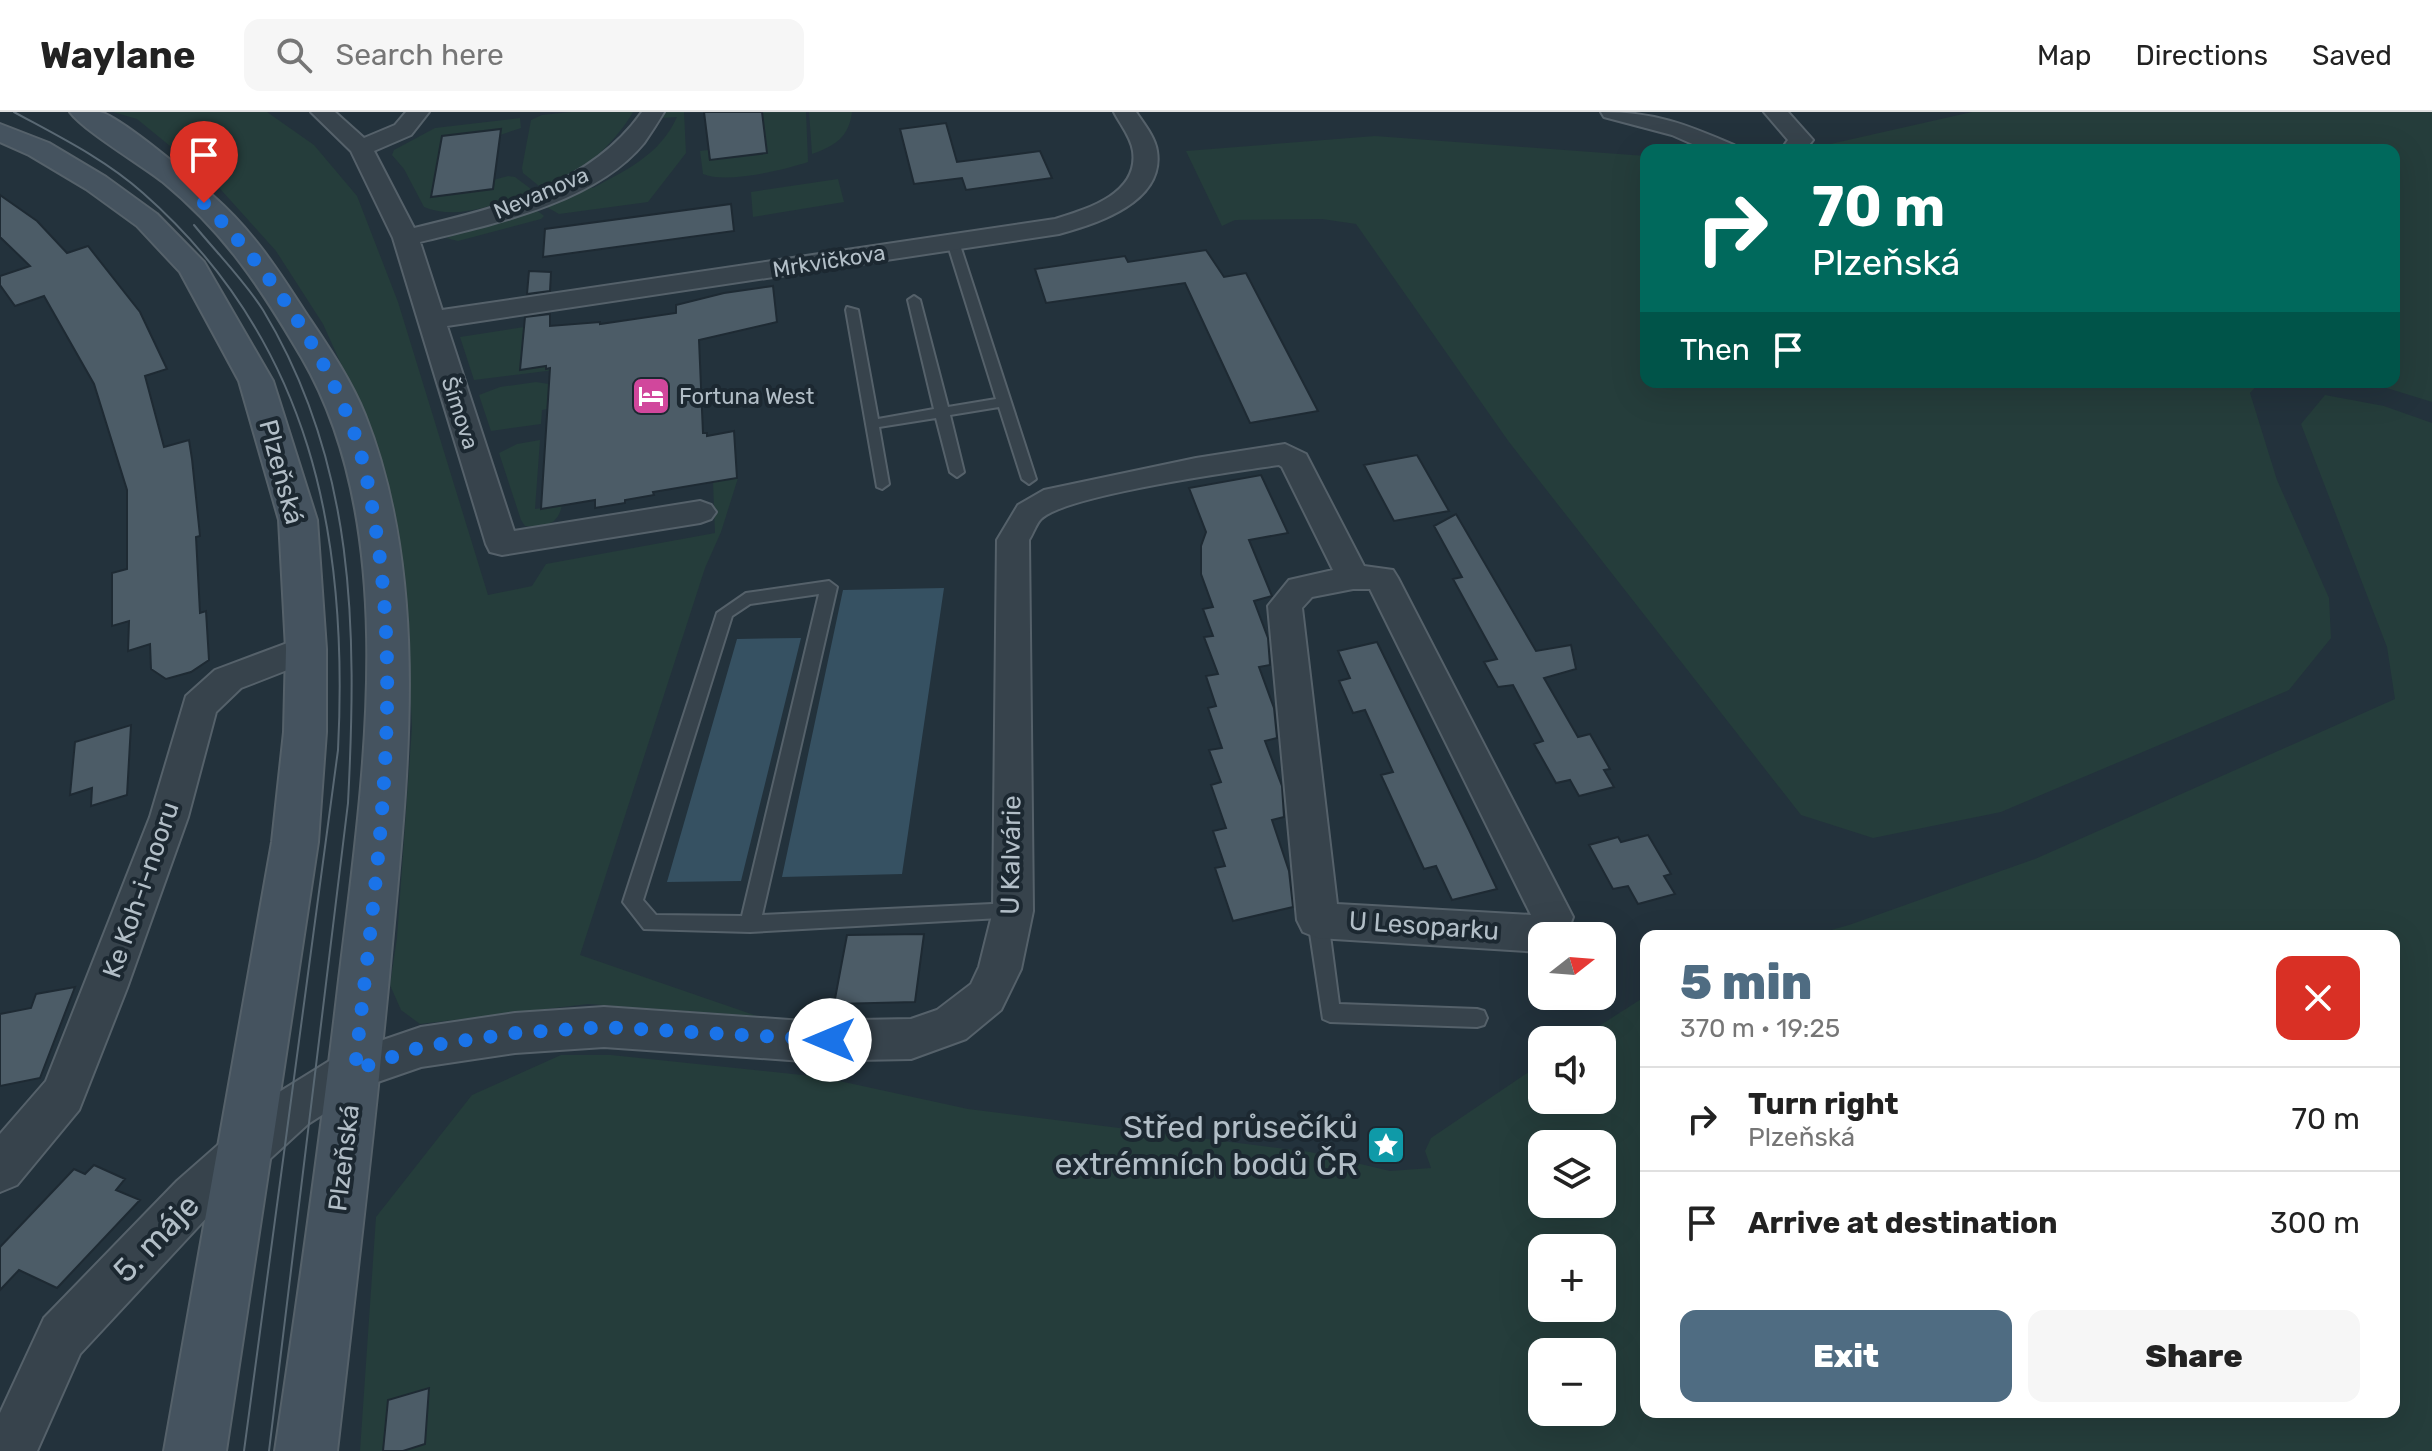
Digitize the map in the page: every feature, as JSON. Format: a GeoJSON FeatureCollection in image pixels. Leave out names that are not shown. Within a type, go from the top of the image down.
{"type":"FeatureCollection","features":[{"type":"Feature","properties":{"kind":"main road","name":"Plzeňská"},"geometry":{"type":"LineString","coordinates":[[83,112],[157,161],[247,248],[325,367],[352,427],[371,500],[385,593],[387,704],[378,846],[355,1070],[306,1451]]}},
{"type":"Feature","properties":{"kind":"main road","name":"Plzeňská"},"geometry":{"type":"LineString","coordinates":[[0,132],[39,149],[96,183],[147,220],[193,268],[256,381],[298,520],[306,649],[305,732],[295,842],[195,1451]]}},
{"type":"Feature","properties":{"kind":"street","name":"Šímova"},"geometry":{"type":"LineString","coordinates":[[322,112],[361,148],[406,238],[502,544],[700,512]]}},
{"type":"Feature","properties":{"kind":"street"},"geometry":{"type":"LineString","coordinates":[[361,148],[403,130],[418,112]]}},
{"type":"Feature","properties":{"kind":"street","name":"Nevanova"},"geometry":{"type":"LineString","coordinates":[[406,238],[502,212],[579,180],[616,158],[636,141],[653,112]]}},
{"type":"Feature","properties":{"kind":"street","name":"Mrkvičkova"},"geometry":{"type":"LineString","coordinates":[[431,320],[1059,226],[1095,214],[1126,198],[1141,180],[1145,152],[1125,112]]}},
{"type":"Feature","properties":{"kind":"street"},"geometry":{"type":"LineString","coordinates":[[1612,112],[1680,130],[1712,144]]}},
{"type":"Feature","properties":{"kind":"street"},"geometry":{"type":"LineString","coordinates":[[1775,112],[1793,140]]}},
{"type":"Feature","properties":{"kind":"street","name":"U Kalvárie"},"geometry":{"type":"LineString","coordinates":[[355,1070],[421,1047],[515,1033],[604,1027],[803,1041],[911,1039],[951,1025],[986,997],[1000,969],[1013,911],[1013,540],[1029,512],[1055,497],[1282,454],[1295,461],[1353,577]]}},
{"type":"Feature","properties":{"kind":"street","name":"U Lesoparku"},"geometry":{"type":"LineString","coordinates":[[1353,577],[1381,578],[1552,917],[1550,927],[1542,934],[1318,920],[1285,606],[1301,588],[1353,577]]}},
{"type":"Feature","properties":{"kind":"street","name":"Ke Koh-i-nooru"},"geometry":{"type":"LineString","coordinates":[[0,1169],[63,1095],[169,817],[199,706],[228,679],[306,649]]}},
{"type":"Feature","properties":{"kind":"street","name":"5. máje"},"geometry":{"type":"LineString","coordinates":[[10,1451],[62,1336],[194,1197],[292,1109],[355,1070]]}},
{"type":"Feature","properties":{"kind":"lane"},"geometry":{"type":"LineString","coordinates":[[953,242],[1029,479]]}},
{"type":"Feature","properties":{"kind":"lane"},"geometry":{"type":"LineString","coordinates":[[914,300],[957,472]]}},
{"type":"Feature","properties":{"kind":"lane"},"geometry":{"type":"LineString","coordinates":[[852,310],[882,484]]}},
{"type":"Feature","properties":{"kind":"lane"},"geometry":{"type":"LineString","coordinates":[[871,424],[1006,402]]}},
{"type":"Feature","properties":{"kind":"lane"},"geometry":{"type":"LineString","coordinates":[[750,924],[829,587],[746,599],[725,613],[633,902],[651,923],[750,924],[1013,911]]}},
{"type":"Feature","properties":{"kind":"lane"},"geometry":{"type":"LineString","coordinates":[[1318,920],[1330,1013],[1477,1018]]}},
{"type":"Feature","properties":{"kind":"green space"},"geometry":{"type":"Polygon","coordinates":[[[113,112],[267,112],[314,145],[357,196],[398,302],[488,595],[532,586],[546,564],[715,533],[713,482],[738,478],[721,532],[705,568],[580,955],[757,1016],[588,1004],[420,1024],[401,1010],[390,985],[397,938],[412,727],[404,578],[375,439],[323,324],[276,251],[214,182],[137,119],[113,112]]]}},
{"type":"Feature","properties":{"kind":"green space"},"geometry":{"type":"Polygon","coordinates":[[[633,112],[616,136],[593,159],[566,177],[539,186],[523,173],[522,168],[531,120],[542,115],[633,112]]]}},
{"type":"Feature","properties":{"kind":"green space"},"geometry":{"type":"Polygon","coordinates":[[[664,112],[684,112],[686,153],[648,202],[559,214],[543,205],[586,185],[593,188],[641,160],[661,142],[677,117],[661,118],[664,112]]]}},
{"type":"Feature","properties":{"kind":"green space"},"geometry":{"type":"Polygon","coordinates":[[[762,112],[806,112],[808,162],[740,177],[703,174],[700,151],[708,150],[709,160],[766,153],[762,112]]]}},
{"type":"Feature","properties":{"kind":"green space"},"geometry":{"type":"Polygon","coordinates":[[[809,112],[852,112],[848,128],[840,139],[812,154],[809,112]]]}},
{"type":"Feature","properties":{"kind":"green space"},"geometry":{"type":"Polygon","coordinates":[[[1972,112],[2432,112],[2432,402],[2386,388],[2400,388],[2400,144],[1830,144],[1972,112]]]}},
{"type":"Feature","properties":{"kind":"green space"},"geometry":{"type":"Polygon","coordinates":[[[520,118],[521,128],[500,135],[500,129],[442,136],[431,197],[508,176],[515,177],[531,189],[491,206],[464,212],[424,207],[404,169],[392,155],[394,150],[435,128],[520,118]]]}},
{"type":"Feature","properties":{"kind":"green space"},"geometry":{"type":"Polygon","coordinates":[[[1375,136],[1640,156],[1640,388],[2255,388],[2250,393],[2277,480],[2329,598],[2331,638],[2289,690],[2001,812],[1873,838],[1801,815],[1509,442],[1356,224],[1322,219],[1235,220],[1222,226],[1186,151],[1375,136]]]}},
{"type":"Feature","properties":{"kind":"green space"},"geometry":{"type":"Polygon","coordinates":[[[838,179],[844,202],[753,217],[751,192],[838,179]]]}},
{"type":"Feature","properties":{"kind":"green space"},"geometry":{"type":"Polygon","coordinates":[[[534,208],[544,216],[541,219],[458,241],[446,238],[534,208]]]}},
{"type":"Feature","properties":{"kind":"green space"},"geometry":{"type":"Polygon","coordinates":[[[524,327],[546,368],[572,365],[571,368],[474,380],[460,337],[524,327]]]}},
{"type":"Feature","properties":{"kind":"green space"},"geometry":{"type":"Polygon","coordinates":[[[536,382],[549,384],[547,409],[542,410],[541,424],[491,431],[479,395],[500,387],[536,382]]]}},
{"type":"Feature","properties":{"kind":"green space"},"geometry":{"type":"Polygon","coordinates":[[[2325,395],[2384,406],[2432,423],[2432,1451],[403,1451],[425,1444],[428,1389],[388,1400],[383,1451],[360,1451],[376,1217],[472,1095],[561,1055],[611,1055],[821,1077],[968,1109],[1310,1152],[1390,1171],[1431,1168],[1425,1151],[1431,1138],[1528,1072],[1528,1114],[1616,1114],[1616,1026],[1599,1026],[1640,1000],[1640,1418],[2400,1418],[2400,930],[1831,930],[2035,859],[2395,699],[2387,647],[2301,424],[2325,395]]]}},
{"type":"Feature","properties":{"kind":"green space"},"geometry":{"type":"Polygon","coordinates":[[[540,440],[535,509],[562,505],[550,524],[525,526],[499,453],[517,444],[540,440]]]}},
{"type":"Feature","properties":{"kind":"water"},"geometry":{"type":"Polygon","coordinates":[[[944,588],[902,874],[782,877],[843,590],[944,588]]]}},
{"type":"Feature","properties":{"kind":"water"},"geometry":{"type":"Polygon","coordinates":[[[801,638],[741,881],[667,882],[737,639],[801,638]]]}},
{"type":"Feature","properties":{"kind":"building"},"geometry":{"type":"Polygon","coordinates":[[[704,112],[762,112],[767,153],[710,160],[704,112]]]}},
{"type":"Feature","properties":{"kind":"building"},"geometry":{"type":"Polygon","coordinates":[[[946,123],[957,162],[1040,151],[1052,178],[966,190],[962,178],[914,184],[900,129],[946,123]]]}},
{"type":"Feature","properties":{"kind":"building"},"geometry":{"type":"Polygon","coordinates":[[[501,129],[493,189],[431,197],[442,136],[501,129]]]}},
{"type":"Feature","properties":{"kind":"building"},"geometry":{"type":"Polygon","coordinates":[[[0,195],[37,221],[67,253],[88,246],[140,312],[167,369],[145,376],[164,447],[189,440],[192,459],[200,536],[196,537],[200,613],[206,611],[209,660],[191,672],[166,679],[151,669],[150,644],[128,651],[129,621],[112,626],[112,573],[127,569],[127,490],[94,384],[44,296],[15,306],[0,285],[0,276],[30,266],[0,237],[0,195]]]}},
{"type":"Feature","properties":{"kind":"building"},"geometry":{"type":"Polygon","coordinates":[[[731,204],[734,231],[543,257],[545,229],[731,204]]]}},
{"type":"Feature","properties":{"kind":"building"},"geometry":{"type":"Polygon","coordinates":[[[1206,250],[1224,277],[1246,273],[1318,411],[1250,423],[1185,283],[1046,303],[1035,269],[1125,256],[1128,262],[1206,250]]]}},
{"type":"Feature","properties":{"kind":"building"},"geometry":{"type":"Polygon","coordinates":[[[529,271],[551,272],[550,291],[527,294],[529,271]]]}},
{"type":"Feature","properties":{"kind":"building","name":"Fortuna West"},"geometry":{"type":"Polygon","coordinates":[[[773,286],[777,322],[699,340],[703,433],[707,436],[734,431],[737,478],[653,492],[654,495],[595,508],[595,500],[541,509],[550,368],[520,370],[525,317],[550,314],[550,326],[600,324],[676,313],[676,305],[724,293],[773,286]]]}},
{"type":"Feature","properties":{"kind":"building"},"geometry":{"type":"Polygon","coordinates":[[[1417,455],[1449,511],[1394,521],[1364,465],[1417,455]]]}},
{"type":"Feature","properties":{"kind":"building"},"geometry":{"type":"Polygon","coordinates":[[[1261,475],[1288,533],[1249,540],[1272,596],[1254,601],[1268,638],[1270,665],[1259,667],[1274,708],[1277,738],[1265,741],[1282,786],[1284,817],[1272,820],[1289,871],[1293,907],[1233,921],[1215,868],[1225,866],[1213,831],[1226,828],[1211,785],[1221,782],[1209,750],[1222,748],[1208,708],[1216,706],[1206,676],[1218,674],[1204,637],[1213,636],[1203,609],[1213,607],[1201,574],[1201,546],[1206,532],[1189,488],[1261,475]]]}},
{"type":"Feature","properties":{"kind":"building"},"geometry":{"type":"Polygon","coordinates":[[[1456,514],[1536,651],[1571,645],[1576,669],[1544,678],[1578,737],[1590,734],[1610,769],[1604,770],[1614,787],[1579,796],[1570,780],[1556,783],[1534,744],[1543,741],[1513,685],[1498,687],[1484,662],[1497,659],[1453,579],[1462,577],[1434,526],[1456,514]]]}},
{"type":"Feature","properties":{"kind":"building"},"geometry":{"type":"Polygon","coordinates":[[[1377,642],[1497,889],[1452,900],[1436,866],[1424,869],[1381,775],[1393,772],[1365,710],[1353,713],[1339,681],[1350,678],[1338,651],[1377,642]]]}},
{"type":"Feature","properties":{"kind":"building"},"geometry":{"type":"Polygon","coordinates":[[[131,725],[127,795],[91,806],[92,788],[70,795],[75,742],[131,725]]]}},
{"type":"Feature","properties":{"kind":"building"},"geometry":{"type":"Polygon","coordinates":[[[1648,835],[1671,874],[1664,876],[1675,894],[1638,904],[1628,886],[1613,889],[1589,845],[1618,837],[1621,842],[1648,835]]]}},
{"type":"Feature","properties":{"kind":"building"},"geometry":{"type":"Polygon","coordinates":[[[924,934],[915,1002],[834,1004],[847,935],[924,934]]]}},
{"type":"Feature","properties":{"kind":"building"},"geometry":{"type":"Polygon","coordinates":[[[75,987],[40,1078],[0,1086],[0,1014],[31,1008],[36,994],[75,987]]]}},
{"type":"Feature","properties":{"kind":"building"},"geometry":{"type":"Polygon","coordinates":[[[94,1165],[125,1179],[116,1190],[140,1200],[57,1288],[19,1270],[0,1290],[0,1247],[74,1169],[85,1174],[94,1165]]]}},
{"type":"Feature","properties":{"kind":"building"},"geometry":{"type":"Polygon","coordinates":[[[429,1388],[425,1444],[403,1451],[383,1451],[388,1400],[429,1388]]]}},
{"type":"Feature","properties":{"kind":"tram line"},"geometry":{"type":"LineString","coordinates":[[14,112],[113,169],[143,193],[200,251],[246,312],[281,378],[308,446],[325,518],[336,593],[340,670],[338,750],[244,1451]]}},
{"type":"Feature","properties":{"kind":"tram line"},"geometry":{"type":"LineString","coordinates":[[194,225],[263,310],[294,368],[317,428],[333,488],[344,549],[350,611],[352,674],[348,803],[269,1451]]}},
{"type":"Feature","properties":{"kind":"place","name":"Fortuna West"},"geometry":{"type":"Point","coordinates":[651,396]}},
{"type":"Feature","properties":{"kind":"place","name":"Střed průsečíků extrémních bodů ČR"},"geometry":{"type":"Point","coordinates":[1386,1145]}},
{"type":"Feature","properties":{"kind":"route"},"geometry":{"type":"LineString","coordinates":[[204,203],[247,248],[325,367],[352,427],[371,500],[385,593],[387,704],[378,846],[355,1070],[421,1047],[515,1033],[604,1027],[803,1041],[830,1040]]}}]}
